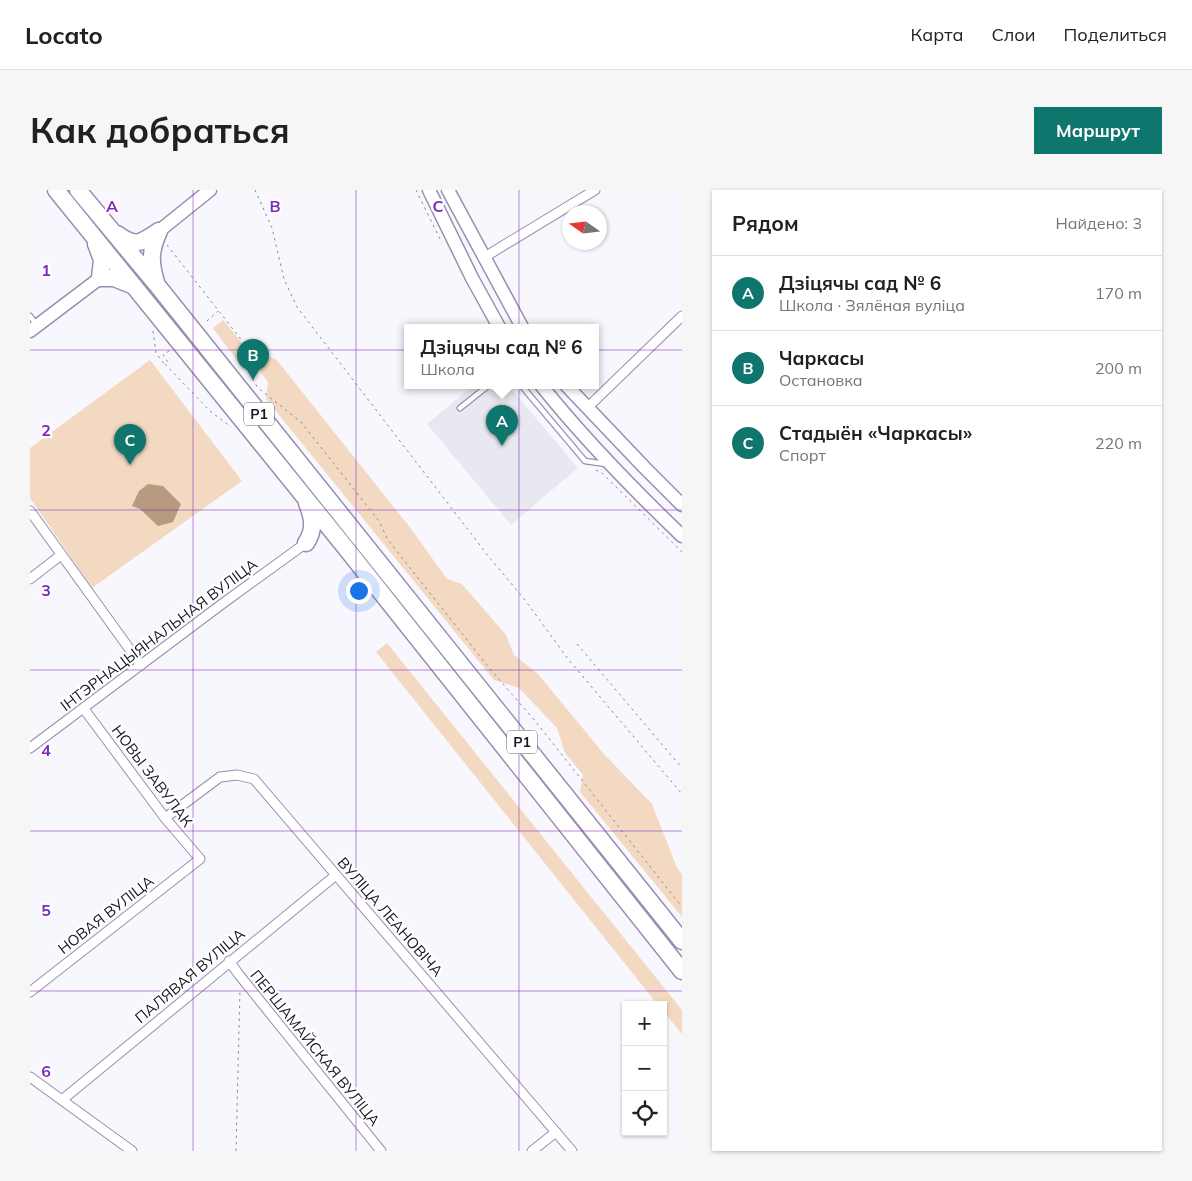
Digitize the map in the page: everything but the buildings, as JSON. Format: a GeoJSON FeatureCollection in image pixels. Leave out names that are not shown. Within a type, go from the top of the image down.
{"type":"FeatureCollection","features":[{"type":"Feature","properties":{"kind":"highway","name":"Р1"},"geometry":{"type":"LineString","coordinates":[[56,190],[303,494],[682,970]]}},
{"type":"Feature","properties":{"kind":"highway","name":"Р1"},"geometry":{"type":"LineString","coordinates":[[78,190],[157,285],[682,941]]}},
{"type":"Feature","properties":{"kind":"highway"},"geometry":{"type":"LineString","coordinates":[[109,228],[127,241],[136,244],[162,237]]}},
{"type":"Feature","properties":{"kind":"highway"},"geometry":{"type":"LineString","coordinates":[[91,232],[102,260],[100,278],[114,278],[134,286]]}},
{"type":"Feature","properties":{"kind":"highway"},"geometry":{"type":"LineString","coordinates":[[157,285],[152,270],[152,250],[162,237]]}},
{"type":"Feature","properties":{"kind":"highway"},"geometry":{"type":"LineString","coordinates":[[303,494],[308,505],[313,527],[306,543]]}},
{"type":"Feature","properties":{"kind":"highway"},"geometry":{"type":"LineString","coordinates":[[306,543],[315,538],[321,538],[345,547]]}},
{"type":"Feature","properties":{"kind":"main road"},"geometry":{"type":"LineString","coordinates":[[162,237],[210,190]]}},
{"type":"Feature","properties":{"kind":"main road"},"geometry":{"type":"LineString","coordinates":[[428,190],[497,324]]}},
{"type":"Feature","properties":{"kind":"main road"},"geometry":{"type":"LineString","coordinates":[[448,190],[520,324]]}},
{"type":"Feature","properties":{"kind":"main road"},"geometry":{"type":"LineString","coordinates":[[32,324],[100,278]]}},
{"type":"Feature","properties":{"kind":"main road"},"geometry":{"type":"LineString","coordinates":[[544,389],[562,412],[609,464],[682,536]]}},
{"type":"Feature","properties":{"kind":"main road"},"geometry":{"type":"LineString","coordinates":[[570,389],[682,504]]}},
{"type":"Feature","properties":{"kind":"street"},"geometry":{"type":"LineString","coordinates":[[483,258],[595,190]]}},
{"type":"Feature","properties":{"kind":"street"},"geometry":{"type":"LineString","coordinates":[[587,408],[682,316]]}},
{"type":"Feature","properties":{"kind":"street"},"geometry":{"type":"LineString","coordinates":[[30,510],[141,665]]}},
{"type":"Feature","properties":{"kind":"street","name":"ІНТЭРНАЦЫЯНАЛЬНАЯ ВУЛІЦА"},"geometry":{"type":"LineString","coordinates":[[30,748],[306,543]]}},
{"type":"Feature","properties":{"kind":"street"},"geometry":{"type":"LineString","coordinates":[[30,579],[61,555]]}},
{"type":"Feature","properties":{"kind":"street","name":"НОВЫ ЗАВУЛАК"},"geometry":{"type":"LineString","coordinates":[[84,708],[166,818],[200,859]]}},
{"type":"Feature","properties":{"kind":"street","name":"ВУЛІЦА ЛЕАНОВІЧА"},"geometry":{"type":"LineString","coordinates":[[166,818],[220,777],[237,775],[254,779],[572,1151]]}},
{"type":"Feature","properties":{"kind":"street","name":"НОВАЯ ВУЛІЦА"},"geometry":{"type":"LineString","coordinates":[[30,992],[200,859]]}},
{"type":"Feature","properties":{"kind":"street","name":"ПАЛЯВАЯ ВУЛІЦА"},"geometry":{"type":"LineString","coordinates":[[62,1100],[230,960],[336,875]]}},
{"type":"Feature","properties":{"kind":"street","name":"ПЕРШАМАЙСКАЯ ВУЛІЦА"},"geometry":{"type":"LineString","coordinates":[[230,960],[240,976],[381,1151]]}},
{"type":"Feature","properties":{"kind":"street"},"geometry":{"type":"LineString","coordinates":[[30,1077],[132,1151]]}},
{"type":"Feature","properties":{"kind":"street"},"geometry":{"type":"LineString","coordinates":[[532,1151],[556,1132]]}},
{"type":"Feature","properties":{"kind":"lane"},"geometry":{"type":"LineString","coordinates":[[460,408],[484,389]]}},
{"type":"Feature","properties":{"kind":"lane"},"geometry":{"type":"LineString","coordinates":[[523,389],[585,461],[609,464]]}},
{"type":"Feature","properties":{"kind":"path"},"geometry":{"type":"LineString","coordinates":[[254,190],[272,228],[284,279],[298,307],[489,557],[525,600],[568,659],[682,794]]}},
{"type":"Feature","properties":{"kind":"path"},"geometry":{"type":"LineString","coordinates":[[162,237],[251,354],[253,380],[258,388],[281,404],[301,422],[379,520],[388,540],[682,907]]}},
{"type":"Feature","properties":{"kind":"path"},"geometry":{"type":"LineString","coordinates":[[207,321],[219,311]]}},
{"type":"Feature","properties":{"kind":"path"},"geometry":{"type":"LineString","coordinates":[[153,329],[156,353],[210,411],[231,427]]}},
{"type":"Feature","properties":{"kind":"path"},"geometry":{"type":"LineString","coordinates":[[165,364],[168,362],[163,355],[171,349]]}},
{"type":"Feature","properties":{"kind":"path"},"geometry":{"type":"LineString","coordinates":[[595,469],[601,472],[682,552]]}},
{"type":"Feature","properties":{"kind":"path"},"geometry":{"type":"LineString","coordinates":[[577,644],[682,768]]}},
{"type":"Feature","properties":{"kind":"path"},"geometry":{"type":"LineString","coordinates":[[236,1151],[240,976]]}},
{"type":"Feature","properties":{"kind":"shaded area"},"geometry":{"type":"Polygon","coordinates":[[[223,320],[249,351],[276,359],[412,530],[447,579],[462,584],[506,635],[514,655],[538,674],[604,754],[652,804],[677,868],[682,874],[682,917],[580,792],[583,775],[565,753],[557,728],[519,688],[494,680],[266,399],[268,382],[259,370],[241,366],[213,328],[223,320]]]}},
{"type":"Feature","properties":{"kind":"shaded area"},"geometry":{"type":"Polygon","coordinates":[[[150,360],[242,481],[92,588],[30,498],[30,448],[150,360]]]}},
{"type":"Feature","properties":{"kind":"shaded area"},"geometry":{"type":"Polygon","coordinates":[[[469,389],[511,389],[578,468],[511,525],[427,424],[469,389]]]}},
{"type":"Feature","properties":{"kind":"shaded area"},"geometry":{"type":"Polygon","coordinates":[[[148,484],[163,486],[181,504],[173,522],[158,526],[140,509],[132,506],[139,491],[148,484]]]}},
{"type":"Feature","properties":{"kind":"shaded area"},"geometry":{"type":"Polygon","coordinates":[[[387,643],[682,1010],[682,1034],[667,1016],[667,1001],[655,1001],[376,652],[387,643]]]}},
{"type":"Feature","properties":{"kind":"place","name":"Чаркасы"},"geometry":{"type":"Point","coordinates":[253,380]}},
{"type":"Feature","properties":{"kind":"place","name":"Дзіцячы сад № 6"},"geometry":{"type":"Point","coordinates":[502,446]}},
{"type":"Feature","properties":{"kind":"place","name":"Стадыён «Чаркасы»"},"geometry":{"type":"Point","coordinates":[130,465]}}]}
